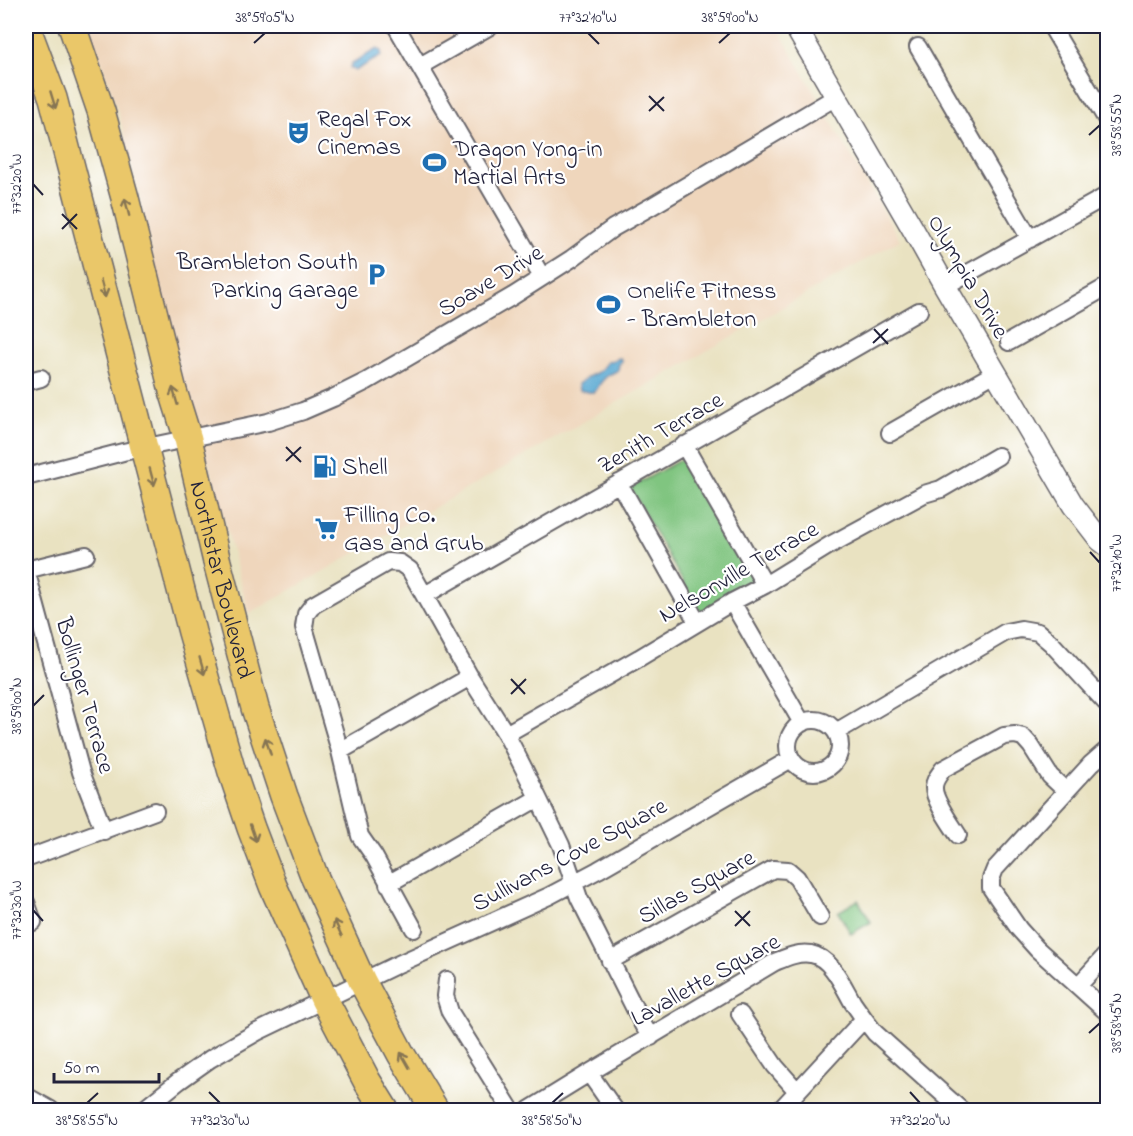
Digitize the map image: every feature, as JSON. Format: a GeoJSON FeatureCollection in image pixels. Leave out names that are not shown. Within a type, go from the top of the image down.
{"type":"FeatureCollection","features":[{"type":"Feature","properties":{"kind":"main road","name":"Northstar Boulevard"},"geometry":{"type":"LineString","coordinates":[[26,26],[56,109],[192,632],[235,782],[273,886],[324,999],[367,1081],[385,1110]]}},
{"type":"Feature","properties":{"kind":"main road","name":"Northstar Boulevard"},"geometry":{"type":"LineString","coordinates":[[72,26],[101,111],[125,198],[255,708],[284,796],[315,878],[362,981],[401,1054],[435,1110]]}},
{"type":"Feature","properties":{"kind":"street"},"geometry":{"type":"LineString","coordinates":[[396,26],[542,277]]}},
{"type":"Feature","properties":{"kind":"street"},"geometry":{"type":"LineString","coordinates":[[420,66],[490,26]]}},
{"type":"Feature","properties":{"kind":"street","name":"Olympia Drive"},"geometry":{"type":"LineString","coordinates":[[795,26],[1073,505],[1107,546]]}},
{"type":"Feature","properties":{"kind":"street"},"geometry":{"type":"LineString","coordinates":[[1051,26],[1107,122]]}},
{"type":"Feature","properties":{"kind":"street"},"geometry":{"type":"LineString","coordinates":[[918,47],[1030,239]]}},
{"type":"Feature","properties":{"kind":"street","name":"Soave Drive"},"geometry":{"type":"LineString","coordinates":[[26,477],[144,448],[268,422],[303,411],[333,398],[367,381],[513,296],[629,218],[836,97]]}},
{"type":"Feature","properties":{"kind":"street"},"geometry":{"type":"LineString","coordinates":[[945,286],[1107,195]]}},
{"type":"Feature","properties":{"kind":"street"},"geometry":{"type":"LineString","coordinates":[[1009,342],[1107,286]]}},
{"type":"Feature","properties":{"kind":"street","name":"Zenith Terrace"},"geometry":{"type":"LineString","coordinates":[[425,595],[918,311]]}},
{"type":"Feature","properties":{"kind":"street"},"geometry":{"type":"LineString","coordinates":[[890,433],[995,373]]}},
{"type":"Feature","properties":{"kind":"street"},"geometry":{"type":"LineString","coordinates":[[684,446],[765,585]]}},
{"type":"Feature","properties":{"kind":"street","name":"Nelsonville Terrace"},"geometry":{"type":"LineString","coordinates":[[506,734],[830,545],[924,494],[941,489],[998,456]]}},
{"type":"Feature","properties":{"kind":"street"},"geometry":{"type":"LineString","coordinates":[[619,483],[697,622]]}},
{"type":"Feature","properties":{"kind":"street"},"geometry":{"type":"LineString","coordinates":[[26,570],[86,555]]}},
{"type":"Feature","properties":{"kind":"street"},"geometry":{"type":"LineString","coordinates":[[414,929],[374,856],[360,836],[340,752],[304,627],[306,614],[313,605],[388,562],[400,563],[410,570],[470,677],[506,734],[561,845],[579,898],[651,1036]]}},
{"type":"Feature","properties":{"kind":"street","name":"Bollinger Terrace"},"geometry":{"type":"LineString","coordinates":[[26,570],[81,772],[104,831]]}},
{"type":"Feature","properties":{"kind":"street"},"geometry":{"type":"LineString","coordinates":[[732,602],[802,723]]}},
{"type":"Feature","properties":{"kind":"street"},"geometry":{"type":"LineString","coordinates":[[836,732],[1006,632],[1021,629],[1038,632],[1052,644],[1107,705]]}},
{"type":"Feature","properties":{"kind":"street"},"geometry":{"type":"LineString","coordinates":[[340,752],[470,677]]}},
{"type":"Feature","properties":{"kind":"street"},"geometry":{"type":"LineString","coordinates":[[817,720],[825,722],[836,732],[839,750],[831,766],[814,772],[805,770],[791,759],[788,743],[795,728],[802,723],[817,720]]}},
{"type":"Feature","properties":{"kind":"street"},"geometry":{"type":"LineString","coordinates":[[958,835],[936,797],[933,788],[936,778],[943,770],[1004,736],[1023,737],[1050,776],[1066,791]]}},
{"type":"Feature","properties":{"kind":"street"},"geometry":{"type":"LineString","coordinates":[[1107,749],[995,869],[991,879],[991,888],[1019,930],[1107,1013]]}},
{"type":"Feature","properties":{"kind":"street","name":"Sullivans Cove Square"},"geometry":{"type":"LineString","coordinates":[[143,1110],[210,1059],[257,1032],[574,883],[791,759]]}},
{"type":"Feature","properties":{"kind":"street"},"geometry":{"type":"LineString","coordinates":[[388,884],[538,798]]}},
{"type":"Feature","properties":{"kind":"street"},"geometry":{"type":"LineString","coordinates":[[26,859],[155,811]]}},
{"type":"Feature","properties":{"kind":"street","name":"Sillas Square"},"geometry":{"type":"LineString","coordinates":[[610,961],[773,869],[788,870],[797,878],[820,917]]}},
{"type":"Feature","properties":{"kind":"street"},"geometry":{"type":"LineString","coordinates":[[26,903],[33,922]]}},
{"type":"Feature","properties":{"kind":"street"},"geometry":{"type":"LineString","coordinates":[[1078,986],[1107,953]]}},
{"type":"Feature","properties":{"kind":"street","name":"Lavallette Square"},"geometry":{"type":"LineString","coordinates":[[529,1110],[775,962],[795,954],[813,954],[826,963],[837,976],[864,1019],[876,1033],[961,1110]]}},
{"type":"Feature","properties":{"kind":"street"},"geometry":{"type":"LineString","coordinates":[[447,980],[445,996],[450,1012],[511,1110]]}},
{"type":"Feature","properties":{"kind":"street"},"geometry":{"type":"LineString","coordinates":[[740,1014],[775,1066],[797,1091]]}},
{"type":"Feature","properties":{"kind":"street"},"geometry":{"type":"LineString","coordinates":[[780,1110],[864,1019]]}},
{"type":"Feature","properties":{"kind":"street"},"geometry":{"type":"LineString","coordinates":[[589,1073],[615,1110]]}},
{"type":"Feature","properties":{"kind":"street"},"geometry":{"type":"LineString","coordinates":[[26,1096],[51,1110]]}},
{"type":"Feature","properties":{"kind":"shaded area"},"geometry":{"type":"Polygon","coordinates":[[[89,26],[776,26],[900,240],[249,614],[214,480],[184,393],[119,115],[89,26]]]}},
{"type":"Feature","properties":{"kind":"green space"},"geometry":{"type":"Polygon","coordinates":[[[685,457],[758,584],[702,616],[630,488],[685,457]]]}},
{"type":"Feature","properties":{"kind":"green space"},"geometry":{"type":"Polygon","coordinates":[[[858,900],[871,922],[851,934],[838,912],[858,900]]]}},
{"type":"Feature","properties":{"kind":"water"},"geometry":{"type":"Polygon","coordinates":[[[377,49],[381,51],[381,56],[355,71],[350,68],[352,63],[377,49]]]}},
{"type":"Feature","properties":{"kind":"water"},"geometry":{"type":"Polygon","coordinates":[[[620,358],[622,361],[618,370],[606,377],[596,391],[579,390],[578,384],[600,371],[607,362],[620,358]]]}},
{"type":"Feature","properties":{"kind":"place","name":"Regal Fox Cinemas"},"geometry":{"type":"Point","coordinates":[299,132]}},
{"type":"Feature","properties":{"kind":"place","name":"Dragon Yong-in Martial Arts"},"geometry":{"type":"Point","coordinates":[435,162]}},
{"type":"Feature","properties":{"kind":"place","name":"Brambleton South Parking Garage"},"geometry":{"type":"Point","coordinates":[376,275]}},
{"type":"Feature","properties":{"kind":"place","name":"Onelife Fitness - Brambleton"},"geometry":{"type":"Point","coordinates":[609,304]}},
{"type":"Feature","properties":{"kind":"place","name":"Shell"},"geometry":{"type":"Point","coordinates":[324,466]}},
{"type":"Feature","properties":{"kind":"place","name":"Filling Co. Gas and Grub"},"geometry":{"type":"Point","coordinates":[326,528]}}]}
